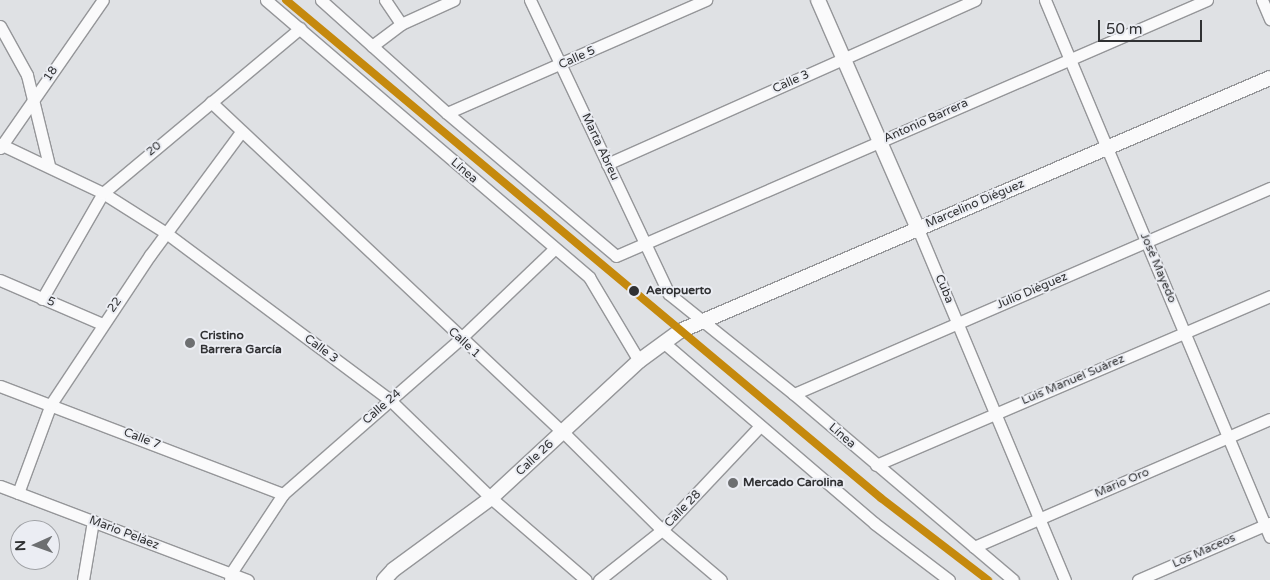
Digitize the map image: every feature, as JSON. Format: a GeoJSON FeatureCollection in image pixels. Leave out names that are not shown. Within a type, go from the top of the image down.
{"type":"FeatureCollection","features":[{"type":"Feature","properties":{"kind":"street","name":"18"},"geometry":{"type":"LineString","coordinates":[[1,146],[103,0]]}},
{"type":"Feature","properties":{"kind":"street","name":"Línea"},"geometry":{"type":"LineString","coordinates":[[266,0],[553,250],[589,277],[639,361]]}},
{"type":"Feature","properties":{"kind":"street"},"geometry":{"type":"LineString","coordinates":[[321,0],[447,113],[616,256],[646,243]]}},
{"type":"Feature","properties":{"kind":"street"},"geometry":{"type":"LineString","coordinates":[[385,0],[401,24]]}},
{"type":"Feature","properties":{"kind":"street"},"geometry":{"type":"LineString","coordinates":[[372,46],[401,24],[454,0]]}},
{"type":"Feature","properties":{"kind":"street","name":"Marta Abreu"},"geometry":{"type":"LineString","coordinates":[[530,0],[670,294]]}},
{"type":"Feature","properties":{"kind":"street","name":"Calle 5"},"geometry":{"type":"LineString","coordinates":[[447,113],[562,65],[706,0]]}},
{"type":"Feature","properties":{"kind":"street","name":"Cuba"},"geometry":{"type":"LineString","coordinates":[[818,0],[959,323],[1065,580]]}},
{"type":"Feature","properties":{"kind":"street","name":"Calle 3"},"geometry":{"type":"LineString","coordinates":[[607,164],[975,0]]}},
{"type":"Feature","properties":{"kind":"street","name":"José Mayedo"},"geometry":{"type":"LineString","coordinates":[[1045,0],[1106,148],[1268,524],[1270,537]]}},
{"type":"Feature","properties":{"kind":"street","name":"Antonio Barrera"},"geometry":{"type":"LineString","coordinates":[[646,243],[1208,0]]}},
{"type":"Feature","properties":{"kind":"street"},"geometry":{"type":"LineString","coordinates":[[1262,0],[1270,19]]}},
{"type":"Feature","properties":{"kind":"street"},"geometry":{"type":"LineString","coordinates":[[0,26],[27,75],[49,165]]}},
{"type":"Feature","properties":{"kind":"street","name":"20"},"geometry":{"type":"LineString","coordinates":[[42,299],[103,192],[300,28]]}},
{"type":"Feature","properties":{"kind":"street","name":"Marcelino Diéguez"},"geometry":{"type":"LineString","coordinates":[[680,331],[1270,78]]}},
{"type":"Feature","properties":{"kind":"street","name":"Calle 1"},"geometry":{"type":"LineString","coordinates":[[211,102],[460,339],[563,432],[662,530],[721,580]]}},
{"type":"Feature","properties":{"kind":"street","name":"22"},"geometry":{"type":"LineString","coordinates":[[18,494],[51,404],[102,324],[166,233],[242,132]]}},
{"type":"Feature","properties":{"kind":"street","name":"Calle 3"},"geometry":{"type":"LineString","coordinates":[[1,146],[49,165],[103,192],[166,233],[390,400],[491,498],[586,580]]}},
{"type":"Feature","properties":{"kind":"street","name":"Julio Diéguez"},"geometry":{"type":"LineString","coordinates":[[794,394],[1270,188]]}},
{"type":"Feature","properties":{"kind":"street","name":"Calle 24"},"geometry":{"type":"LineString","coordinates":[[230,576],[283,494],[460,339],[553,250]]}},
{"type":"Feature","properties":{"kind":"street","name":"5"},"geometry":{"type":"LineString","coordinates":[[0,280],[102,324]]}},
{"type":"Feature","properties":{"kind":"street","name":"Línea"},"geometry":{"type":"LineString","coordinates":[[670,294],[794,394],[1012,580]]}},
{"type":"Feature","properties":{"kind":"street","name":"Luis Manuel Suárez"},"geometry":{"type":"LineString","coordinates":[[876,465],[1270,296]]}},
{"type":"Feature","properties":{"kind":"street","name":"Calle 26"},"geometry":{"type":"LineString","coordinates":[[384,580],[393,570],[491,498],[639,361],[680,331]]}},
{"type":"Feature","properties":{"kind":"street"},"geometry":{"type":"LineString","coordinates":[[663,342],[759,427],[899,544],[948,580]]}},
{"type":"Feature","properties":{"kind":"street","name":"Calle 7"},"geometry":{"type":"LineString","coordinates":[[0,386],[283,494]]}},
{"type":"Feature","properties":{"kind":"street","name":"Mario Oro"},"geometry":{"type":"LineString","coordinates":[[974,547],[1270,419]]}},
{"type":"Feature","properties":{"kind":"street","name":"Calle 28"},"geometry":{"type":"LineString","coordinates":[[598,580],[662,530],[759,427]]}},
{"type":"Feature","properties":{"kind":"street","name":"Mario Peláez"},"geometry":{"type":"LineString","coordinates":[[0,486],[230,576],[248,580]]}},
{"type":"Feature","properties":{"kind":"street"},"geometry":{"type":"LineString","coordinates":[[83,580],[93,521]]}},
{"type":"Feature","properties":{"kind":"street","name":"Los Maceos"},"geometry":{"type":"LineString","coordinates":[[1138,580],[1268,524]]}},
{"type":"Feature","properties":{"kind":"transit line"},"geometry":{"type":"LineString","coordinates":[[286,0],[881,498],[988,580]]}},
{"type":"Feature","properties":{"kind":"place","name":"Aeropuerto"},"geometry":{"type":"Point","coordinates":[634,291]}},
{"type":"Feature","properties":{"kind":"place","name":"Cristino Barrera García"},"geometry":{"type":"Point","coordinates":[190,343]}},
{"type":"Feature","properties":{"kind":"place","name":"Mercado Carolina"},"geometry":{"type":"Point","coordinates":[733,483]}}]}
